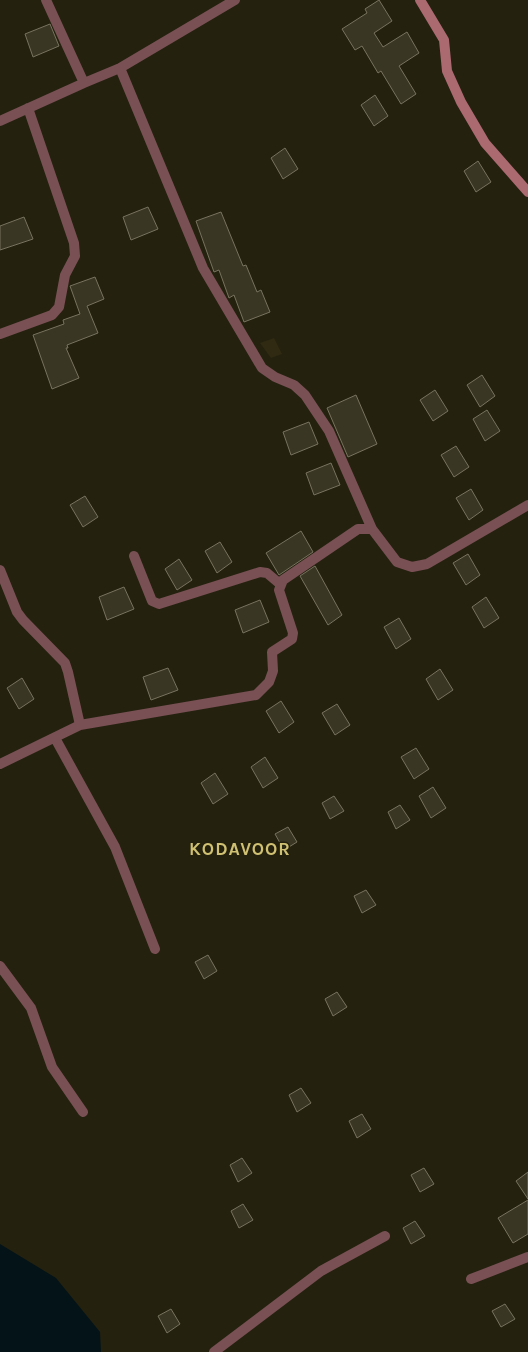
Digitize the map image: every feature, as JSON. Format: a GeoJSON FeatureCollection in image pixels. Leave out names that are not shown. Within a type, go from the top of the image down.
{"type":"FeatureCollection","features":[{"type":"Feature","properties":{"kind":"street"},"geometry":{"type":"LineString","coordinates":[[46,0],[84,83]]}},
{"type":"Feature","properties":{"kind":"street"},"geometry":{"type":"LineString","coordinates":[[0,121],[120,68],[235,0]]}},
{"type":"Feature","properties":{"kind":"street"},"geometry":{"type":"LineString","coordinates":[[420,0],[444,40],[447,71],[461,102],[485,143],[528,192]]}},
{"type":"Feature","properties":{"kind":"street"},"geometry":{"type":"LineString","coordinates":[[120,68],[203,268],[262,368],[275,378],[294,385],[305,395],[329,431],[372,529],[397,562],[412,567],[428,564],[528,505]]}},
{"type":"Feature","properties":{"kind":"street"},"geometry":{"type":"LineString","coordinates":[[0,334],[52,315],[59,307],[65,275],[75,256],[74,243],[28,108]]}},
{"type":"Feature","properties":{"kind":"street"},"geometry":{"type":"LineString","coordinates":[[0,764],[80,725],[256,695],[269,682],[273,671],[272,652],[292,639],[293,633],[279,590],[280,584],[283,580],[358,529],[372,529]]}},
{"type":"Feature","properties":{"kind":"street"},"geometry":{"type":"LineString","coordinates":[[134,556],[152,601],[159,604],[260,572],[267,573],[280,584]]}},
{"type":"Feature","properties":{"kind":"street"},"geometry":{"type":"LineString","coordinates":[[0,570],[17,612],[65,663],[80,725]]}},
{"type":"Feature","properties":{"kind":"street"},"geometry":{"type":"LineString","coordinates":[[55,738],[115,847],[155,949]]}},
{"type":"Feature","properties":{"kind":"street"},"geometry":{"type":"LineString","coordinates":[[0,966],[31,1008],[52,1067],[83,1112]]}},
{"type":"Feature","properties":{"kind":"street"},"geometry":{"type":"LineString","coordinates":[[214,1352],[321,1271],[384,1236]]}},
{"type":"Feature","properties":{"kind":"street"},"geometry":{"type":"LineString","coordinates":[[471,1279],[528,1257]]}},
{"type":"Feature","properties":{"kind":"shaded area"},"geometry":{"type":"Polygon","coordinates":[[[274,338],[282,354],[271,358],[260,343],[274,338]]]}},
{"type":"Feature","properties":{"kind":"shaded area"},"geometry":{"type":"Polygon","coordinates":[[[0,1244],[56,1278],[100,1332],[101,1352],[0,1352],[0,1244]]]}},
{"type":"Feature","properties":{"kind":"building"},"geometry":{"type":"Polygon","coordinates":[[[379,0],[392,21],[374,33],[383,47],[407,32],[419,53],[399,66],[416,94],[401,104],[381,71],[378,73],[362,46],[355,50],[342,29],[367,13],[365,9],[379,0]]]}},
{"type":"Feature","properties":{"kind":"building"},"geometry":{"type":"Polygon","coordinates":[[[50,24],[59,46],[33,57],[25,34],[50,24]]]}},
{"type":"Feature","properties":{"kind":"building"},"geometry":{"type":"Polygon","coordinates":[[[375,95],[388,116],[374,126],[361,105],[375,95]]]}},
{"type":"Feature","properties":{"kind":"building"},"geometry":{"type":"Polygon","coordinates":[[[285,148],[298,169],[283,179],[271,158],[285,148]]]}},
{"type":"Feature","properties":{"kind":"building"},"geometry":{"type":"Polygon","coordinates":[[[478,161],[491,182],[476,192],[464,171],[478,161]]]}},
{"type":"Feature","properties":{"kind":"building"},"geometry":{"type":"Polygon","coordinates":[[[148,207],[158,229],[131,240],[123,217],[148,207]]]}},
{"type":"Feature","properties":{"kind":"building"},"geometry":{"type":"Polygon","coordinates":[[[221,212],[243,266],[246,265],[257,292],[261,290],[270,312],[244,322],[234,295],[229,298],[219,270],[214,272],[196,221],[221,212]]]}},
{"type":"Feature","properties":{"kind":"building"},"geometry":{"type":"Polygon","coordinates":[[[24,217],[33,239],[0,250],[0,226],[24,217]]]}},
{"type":"Feature","properties":{"kind":"building"},"geometry":{"type":"Polygon","coordinates":[[[95,277],[104,299],[87,306],[98,333],[67,345],[68,348],[66,348],[79,378],[52,389],[33,335],[64,324],[63,320],[80,314],[70,286],[95,277]]]}},
{"type":"Feature","properties":{"kind":"building"},"geometry":{"type":"Polygon","coordinates":[[[482,375],[495,396],[480,407],[467,385],[482,375]]]}},
{"type":"Feature","properties":{"kind":"building"},"geometry":{"type":"Polygon","coordinates":[[[435,390],[448,411],[433,421],[420,400],[435,390]]]}},
{"type":"Feature","properties":{"kind":"building"},"geometry":{"type":"Polygon","coordinates":[[[356,395],[377,444],[348,457],[327,408],[356,395]]]}},
{"type":"Feature","properties":{"kind":"building"},"geometry":{"type":"Polygon","coordinates":[[[487,410],[500,431],[485,441],[473,419],[487,410]]]}},
{"type":"Feature","properties":{"kind":"building"},"geometry":{"type":"Polygon","coordinates":[[[309,422],[318,444],[291,455],[283,432],[309,422]]]}},
{"type":"Feature","properties":{"kind":"building"},"geometry":{"type":"Polygon","coordinates":[[[456,446],[469,467],[454,477],[441,455],[456,446]]]}},
{"type":"Feature","properties":{"kind":"building"},"geometry":{"type":"Polygon","coordinates":[[[331,463],[340,485],[314,495],[306,473],[331,463]]]}},
{"type":"Feature","properties":{"kind":"building"},"geometry":{"type":"Polygon","coordinates":[[[471,489],[483,510],[469,520],[456,498],[471,489]]]}},
{"type":"Feature","properties":{"kind":"building"},"geometry":{"type":"Polygon","coordinates":[[[85,496],[98,517],[83,527],[70,505],[85,496]]]}},
{"type":"Feature","properties":{"kind":"building"},"geometry":{"type":"Polygon","coordinates":[[[301,531],[313,552],[279,575],[266,553],[301,531]]]}},
{"type":"Feature","properties":{"kind":"building"},"geometry":{"type":"Polygon","coordinates":[[[220,542],[232,562],[217,573],[205,551],[220,542]]]}},
{"type":"Feature","properties":{"kind":"building"},"geometry":{"type":"Polygon","coordinates":[[[468,554],[480,575],[466,585],[453,563],[468,554]]]}},
{"type":"Feature","properties":{"kind":"building"},"geometry":{"type":"Polygon","coordinates":[[[179,559],[192,580],[177,590],[165,569],[179,559]]]}},
{"type":"Feature","properties":{"kind":"building"},"geometry":{"type":"Polygon","coordinates":[[[315,566],[342,615],[328,625],[300,576],[315,566]]]}},
{"type":"Feature","properties":{"kind":"building"},"geometry":{"type":"Polygon","coordinates":[[[124,587],[134,609],[107,620],[99,597],[124,587]]]}},
{"type":"Feature","properties":{"kind":"building"},"geometry":{"type":"Polygon","coordinates":[[[486,597],[499,618],[484,628],[472,607],[486,597]]]}},
{"type":"Feature","properties":{"kind":"building"},"geometry":{"type":"Polygon","coordinates":[[[260,600],[269,622],[243,633],[235,610],[260,600]]]}},
{"type":"Feature","properties":{"kind":"building"},"geometry":{"type":"Polygon","coordinates":[[[399,618],[411,639],[396,649],[384,627],[399,618]]]}},
{"type":"Feature","properties":{"kind":"building"},"geometry":{"type":"Polygon","coordinates":[[[168,668],[178,690],[151,700],[143,677],[168,668]]]}},
{"type":"Feature","properties":{"kind":"building"},"geometry":{"type":"Polygon","coordinates":[[[440,669],[453,690],[438,700],[426,679],[440,669]]]}},
{"type":"Feature","properties":{"kind":"building"},"geometry":{"type":"Polygon","coordinates":[[[22,678],[34,699],[19,709],[7,688],[22,678]]]}},
{"type":"Feature","properties":{"kind":"building"},"geometry":{"type":"Polygon","coordinates":[[[281,701],[294,722],[279,733],[266,711],[281,701]]]}},
{"type":"Feature","properties":{"kind":"building"},"geometry":{"type":"Polygon","coordinates":[[[337,704],[350,725],[335,735],[322,713],[337,704]]]}},
{"type":"Feature","properties":{"kind":"building"},"geometry":{"type":"Polygon","coordinates":[[[416,748],[429,769],[414,779],[401,757],[416,748]]]}},
{"type":"Feature","properties":{"kind":"building"},"geometry":{"type":"Polygon","coordinates":[[[265,757],[278,778],[263,788],[251,767],[265,757]]]}},
{"type":"Feature","properties":{"kind":"building"},"geometry":{"type":"Polygon","coordinates":[[[215,773],[228,794],[213,804],[201,783],[215,773]]]}},
{"type":"Feature","properties":{"kind":"building"},"geometry":{"type":"Polygon","coordinates":[[[433,787],[446,808],[431,818],[419,796],[433,787]]]}},
{"type":"Feature","properties":{"kind":"building"},"geometry":{"type":"Polygon","coordinates":[[[334,796],[344,811],[330,819],[322,803],[334,796]]]}},
{"type":"Feature","properties":{"kind":"building"},"geometry":{"type":"Polygon","coordinates":[[[400,805],[410,820],[396,829],[388,812],[400,805]]]}},
{"type":"Feature","properties":{"kind":"building"},"geometry":{"type":"Polygon","coordinates":[[[288,827],[297,842],[284,850],[275,834],[288,827]]]}},
{"type":"Feature","properties":{"kind":"building"},"geometry":{"type":"Polygon","coordinates":[[[366,890],[376,905],[362,913],[354,896],[366,890]]]}},
{"type":"Feature","properties":{"kind":"building"},"geometry":{"type":"Polygon","coordinates":[[[208,955],[217,971],[204,979],[195,962],[208,955]]]}},
{"type":"Feature","properties":{"kind":"building"},"geometry":{"type":"Polygon","coordinates":[[[337,992],[347,1007],[333,1016],[325,999],[337,992]]]}},
{"type":"Feature","properties":{"kind":"building"},"geometry":{"type":"Polygon","coordinates":[[[301,1088],[311,1103],[297,1112],[289,1095],[301,1088]]]}},
{"type":"Feature","properties":{"kind":"building"},"geometry":{"type":"Polygon","coordinates":[[[362,1114],[371,1129],[357,1138],[349,1121],[362,1114]]]}},
{"type":"Feature","properties":{"kind":"building"},"geometry":{"type":"Polygon","coordinates":[[[242,1158],[252,1173],[238,1182],[230,1165],[242,1158]]]}},
{"type":"Feature","properties":{"kind":"building"},"geometry":{"type":"Polygon","coordinates":[[[424,1168],[434,1184],[420,1192],[411,1175],[424,1168]]]}},
{"type":"Feature","properties":{"kind":"building"},"geometry":{"type":"Polygon","coordinates":[[[528,1172],[528,1199],[516,1181],[528,1172]]]}},
{"type":"Feature","properties":{"kind":"building"},"geometry":{"type":"Polygon","coordinates":[[[528,1200],[528,1234],[513,1243],[498,1218],[528,1200]]]}},
{"type":"Feature","properties":{"kind":"building"},"geometry":{"type":"Polygon","coordinates":[[[243,1204],[253,1220],[239,1228],[231,1211],[243,1204]]]}},
{"type":"Feature","properties":{"kind":"building"},"geometry":{"type":"Polygon","coordinates":[[[415,1221],[425,1236],[411,1244],[403,1228],[415,1221]]]}},
{"type":"Feature","properties":{"kind":"building"},"geometry":{"type":"Polygon","coordinates":[[[505,1304],[515,1319],[501,1327],[492,1311],[505,1304]]]}},
{"type":"Feature","properties":{"kind":"building"},"geometry":{"type":"Polygon","coordinates":[[[171,1309],[180,1324],[167,1333],[158,1316],[171,1309]]]}},
{"type":"Feature","properties":{"kind":"district","name":"KODAVOOR"},"geometry":{"type":"Point","coordinates":[240,849]}}]}
